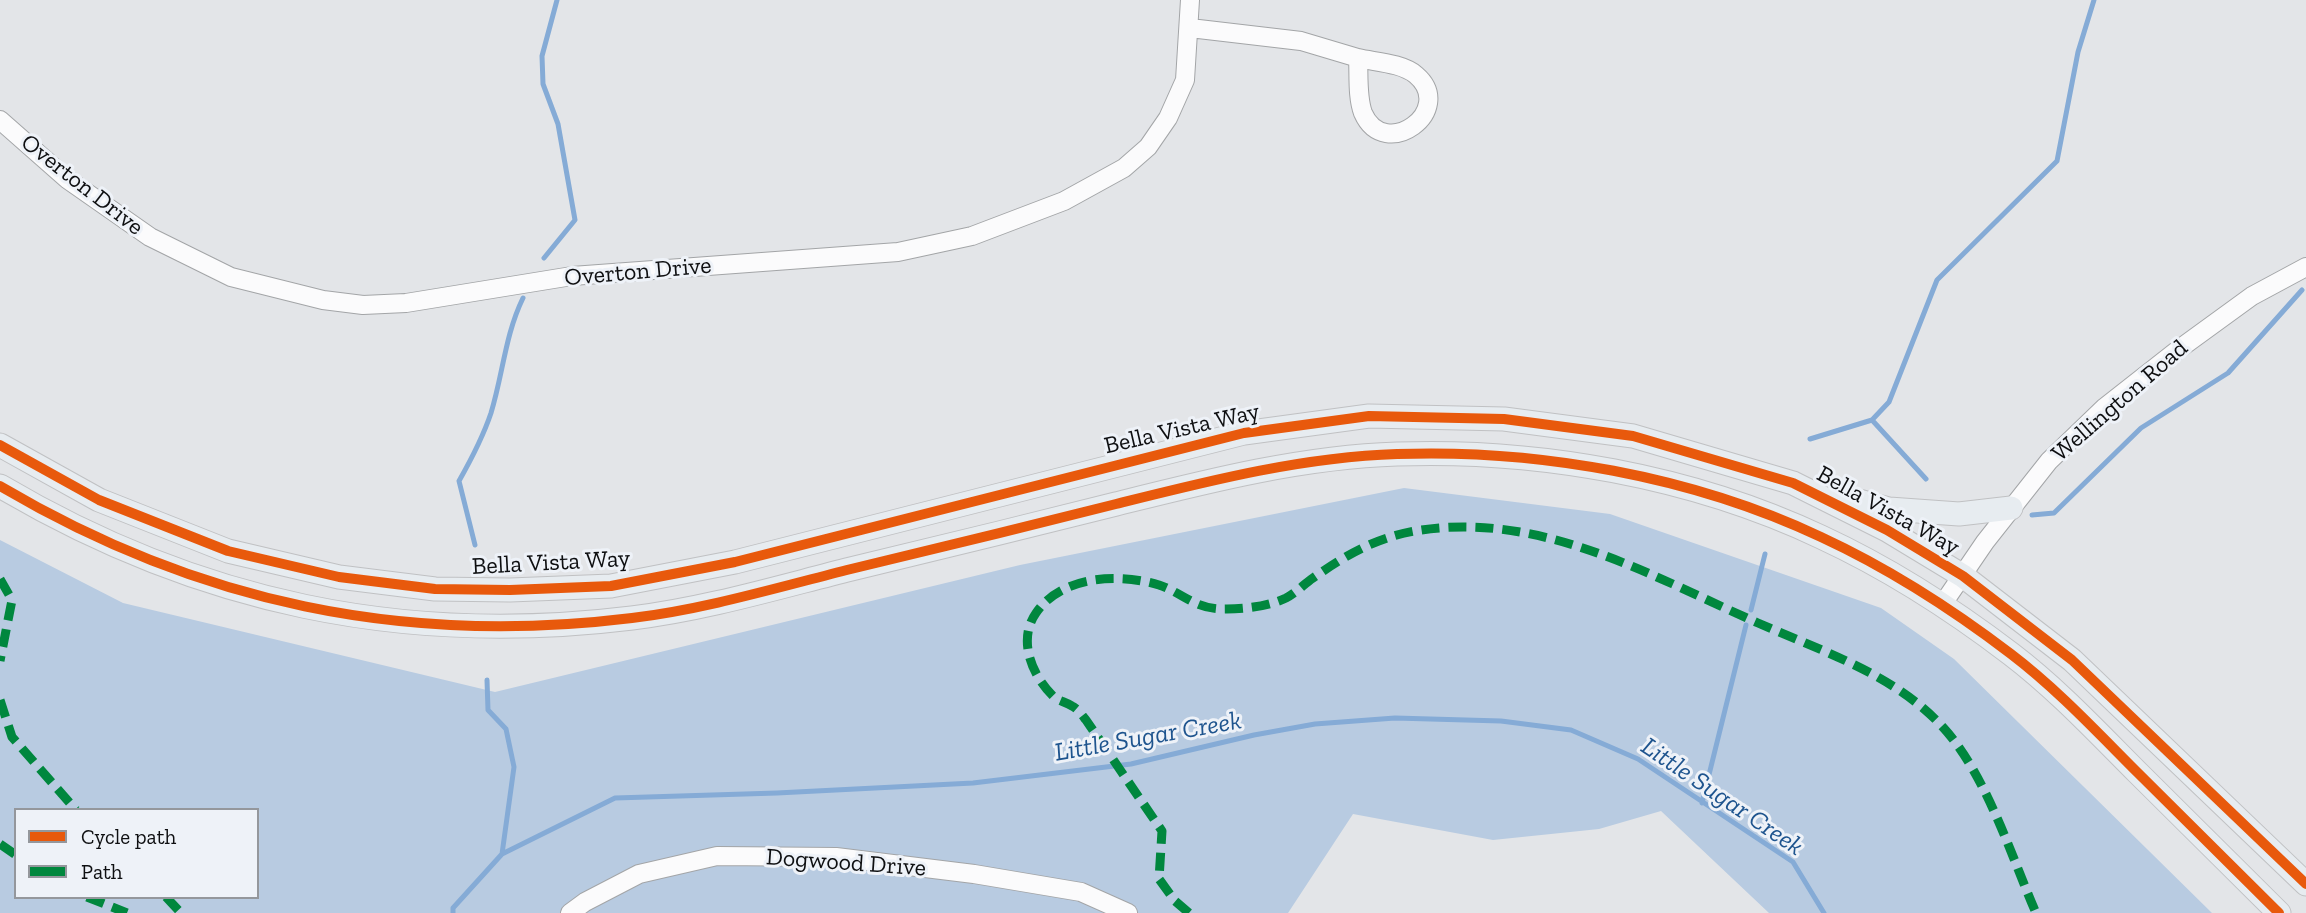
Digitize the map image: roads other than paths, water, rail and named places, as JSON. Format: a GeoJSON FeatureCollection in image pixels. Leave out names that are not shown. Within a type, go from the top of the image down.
{"type":"FeatureCollection","features":[{"type":"Feature","properties":{"kind":"main road","name":"Bella Vista Way"},"geometry":{"type":"LineString","coordinates":[[0,445],[99,500],[228,551],[339,577],[435,589],[510,590],[611,586],[774,552],[1244,433],[1369,416],[1504,419],[1633,436],[1793,483],[1888,530],[1963,576],[2072,660],[2306,884]]}},
{"type":"Feature","properties":{"kind":"main road"},"geometry":{"type":"LineString","coordinates":[[0,486],[46,514],[138,557],[237,592],[348,615],[425,624],[536,627],[637,618],[737,597],[1290,464],[1394,454],[1496,455],[1595,467],[1695,491],[1760,512],[1820,537],[1910,584],[2012,655],[2070,705],[2279,913]]}},
{"type":"Feature","properties":{"kind":"main road"},"geometry":{"type":"LineString","coordinates":[[1793,483],[1889,509],[1959,514],[2011,508]]}},
{"type":"Feature","properties":{"kind":"street","name":"Overton Drive"},"geometry":{"type":"LineString","coordinates":[[0,120],[68,179],[150,237],[230,277],[323,300],[363,305],[406,303],[572,276],[898,252],[972,236],[1064,201],[1125,168],[1149,147],[1168,118],[1185,80],[1190,0]]}},
{"type":"Feature","properties":{"kind":"street"},"geometry":{"type":"LineString","coordinates":[[1189,28],[1301,41],[1413,72],[1421,80],[1428,101],[1420,122],[1400,133],[1379,130],[1370,123],[1361,104],[1358,58]]}},
{"type":"Feature","properties":{"kind":"street","name":"Wellington Road"},"geometry":{"type":"LineString","coordinates":[[1942,605],[2011,508],[2049,461],[2105,407],[2252,296],[2306,267]]}},
{"type":"Feature","properties":{"kind":"street","name":"Dogwood Drive"},"geometry":{"type":"LineString","coordinates":[[570,913],[585,902],[639,874],[717,856],[836,857],[974,874],[1081,892],[1128,913]]}},
{"type":"Feature","properties":{"kind":"waterway"},"geometry":{"type":"LineString","coordinates":[[544,258],[575,220],[558,124],[543,84],[542,56],[557,0]]}},
{"type":"Feature","properties":{"kind":"waterway"},"geometry":{"type":"LineString","coordinates":[[1810,439],[1872,420],[1889,402],[1937,280],[2057,161],[2078,52],[2094,0]]}},
{"type":"Feature","properties":{"kind":"waterway"},"geometry":{"type":"LineString","coordinates":[[2032,515],[2054,513],[2141,428],[2228,373],[2302,290]]}},
{"type":"Feature","properties":{"kind":"waterway"},"geometry":{"type":"LineString","coordinates":[[475,545],[459,481],[491,413],[512,326],[523,298]]}},
{"type":"Feature","properties":{"kind":"waterway"},"geometry":{"type":"LineString","coordinates":[[1872,420],[1926,479]]}},
{"type":"Feature","properties":{"kind":"waterway"},"geometry":{"type":"LineString","coordinates":[[1751,610],[1765,554]]}},
{"type":"Feature","properties":{"kind":"waterway"},"geometry":{"type":"LineString","coordinates":[[1702,803],[1746,625]]}},
{"type":"Feature","properties":{"kind":"waterway"},"geometry":{"type":"LineString","coordinates":[[487,680],[488,710],[506,729],[514,767],[502,854]]}},
{"type":"Feature","properties":{"kind":"waterway","name":"Little Sugar Creek"},"geometry":{"type":"LineString","coordinates":[[453,913],[453,908],[502,854],[615,798],[973,783],[1131,764],[1254,735],[1315,724],[1395,718],[1501,721],[1571,730],[1638,759],[1793,862],[1824,913]]}}]}
